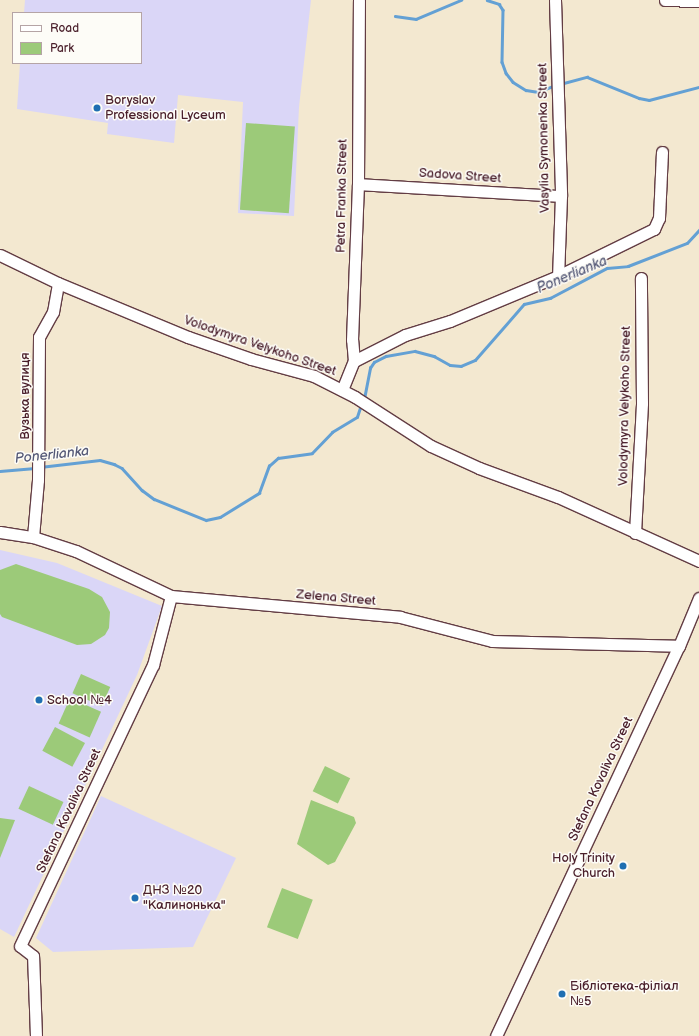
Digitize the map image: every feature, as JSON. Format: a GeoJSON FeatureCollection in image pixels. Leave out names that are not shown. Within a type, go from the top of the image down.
{"type":"FeatureCollection","features":[{"type":"Feature","properties":{"kind":"street","name":"Petra Franka Street"},"geometry":{"type":"LineString","coordinates":[[342,390],[354,361],[352,340],[358,184],[359,0]]}},
{"type":"Feature","properties":{"kind":"street","name":"Vasylia Symonenka Street"},"geometry":{"type":"LineString","coordinates":[[555,0],[560,196],[558,276]]}},
{"type":"Feature","properties":{"kind":"street"},"geometry":{"type":"LineString","coordinates":[[665,0],[699,1]]}},
{"type":"Feature","properties":{"kind":"street"},"geometry":{"type":"LineString","coordinates":[[354,361],[405,335],[450,321],[558,276],[654,229],[659,218],[662,152]]}},
{"type":"Feature","properties":{"kind":"street","name":"Sadova Street"},"geometry":{"type":"LineString","coordinates":[[358,184],[560,196]]}},
{"type":"Feature","properties":{"kind":"street","name":"Volodymyra Velykoho Street"},"geometry":{"type":"LineString","coordinates":[[0,255],[58,283],[188,337],[250,359],[314,376],[355,397],[431,446],[479,468],[558,497],[699,561]]}},
{"type":"Feature","properties":{"kind":"street","name":"Volodymyra Velykoho Street"},"geometry":{"type":"LineString","coordinates":[[635,533],[642,402],[641,278]]}},
{"type":"Feature","properties":{"kind":"street","name":"Вузька вулиця"},"geometry":{"type":"LineString","coordinates":[[33,537],[38,480],[39,337],[53,312],[58,283]]}},
{"type":"Feature","properties":{"kind":"street","name":"Zelena Street"},"geometry":{"type":"LineString","coordinates":[[0,532],[33,537],[76,551],[171,596],[354,615],[400,617],[492,641],[679,646]]}},
{"type":"Feature","properties":{"kind":"street","name":"Stefana Kovaliva Street"},"geometry":{"type":"LineString","coordinates":[[36,1036],[34,956],[20,946],[154,665],[171,596]]}},
{"type":"Feature","properties":{"kind":"street","name":"Stefana Kovaliva Street"},"geometry":{"type":"LineString","coordinates":[[496,1036],[679,646],[699,598]]}},
{"type":"Feature","properties":{"kind":"shaded area","name":"Boryslav Professional Lyceum"},"geometry":{"type":"Polygon","coordinates":[[[25,0],[311,0],[299,107],[294,216],[238,213],[243,102],[178,95],[174,143],[107,134],[108,123],[17,109],[20,64],[142,64],[142,12],[24,12],[25,0]]]}},
{"type":"Feature","properties":{"kind":"shaded area"},"geometry":{"type":"Polygon","coordinates":[[[0,550],[57,563],[162,606],[137,675],[14,937],[0,929],[0,550]]]}},
{"type":"Feature","properties":{"kind":"shaded area","name":"ДНЗ №20 \"Калинонька\""},"geometry":{"type":"Polygon","coordinates":[[[101,796],[236,858],[193,947],[53,952],[36,938],[101,796]]]}},
{"type":"Feature","properties":{"kind":"green space"},"geometry":{"type":"Polygon","coordinates":[[[246,123],[295,126],[289,213],[240,210],[246,123]]]}},
{"type":"Feature","properties":{"kind":"green space"},"geometry":{"type":"Polygon","coordinates":[[[16,564],[89,589],[102,597],[110,612],[109,628],[105,635],[91,644],[77,645],[2,617],[0,614],[0,570],[16,564]]]}},
{"type":"Feature","properties":{"kind":"green space"},"geometry":{"type":"Polygon","coordinates":[[[81,674],[110,687],[102,706],[72,693],[81,674]]]}},
{"type":"Feature","properties":{"kind":"green space"},"geometry":{"type":"Polygon","coordinates":[[[70,698],[101,712],[90,737],[59,724],[70,698]]]}},
{"type":"Feature","properties":{"kind":"green space"},"geometry":{"type":"Polygon","coordinates":[[[55,727],[85,743],[72,767],[42,751],[55,727]]]}},
{"type":"Feature","properties":{"kind":"green space"},"geometry":{"type":"Polygon","coordinates":[[[325,766],[350,778],[338,803],[313,791],[325,766]]]}},
{"type":"Feature","properties":{"kind":"green space"},"geometry":{"type":"Polygon","coordinates":[[[29,786],[63,802],[53,825],[18,809],[29,786]]]}},
{"type":"Feature","properties":{"kind":"green space"},"geometry":{"type":"Polygon","coordinates":[[[311,800],[354,817],[356,823],[335,862],[328,865],[297,844],[311,800]]]}},
{"type":"Feature","properties":{"kind":"green space"},"geometry":{"type":"Polygon","coordinates":[[[0,818],[15,820],[0,858],[0,818]]]}},
{"type":"Feature","properties":{"kind":"green space"},"geometry":{"type":"Polygon","coordinates":[[[282,888],[313,900],[298,939],[267,927],[282,888]]]}},
{"type":"Feature","properties":{"kind":"waterway"},"geometry":{"type":"LineString","coordinates":[[395,16],[416,19],[461,0]]}},
{"type":"Feature","properties":{"kind":"waterway"},"geometry":{"type":"LineString","coordinates":[[487,0],[499,4],[503,10],[502,62],[506,73],[513,82],[526,90],[538,92],[555,85]]}},
{"type":"Feature","properties":{"kind":"waterway"},"geometry":{"type":"LineString","coordinates":[[560,84],[587,77],[639,98],[649,100],[699,87]]}},
{"type":"Feature","properties":{"kind":"waterway","name":"Ponerlianka"},"geometry":{"type":"LineString","coordinates":[[364,399],[370,368],[374,362],[386,356],[415,351],[434,356],[450,365],[461,366],[475,360],[524,304],[550,298],[607,268],[628,266],[687,243],[699,230]]}},
{"type":"Feature","properties":{"kind":"waterway","name":"Ponerlianka"},"geometry":{"type":"LineString","coordinates":[[40,467],[100,460],[114,464],[122,468],[142,490],[154,499],[206,520],[220,517],[259,493],[269,466],[278,458],[312,453],[332,432],[357,417],[361,405]]}},
{"type":"Feature","properties":{"kind":"waterway","name":"Ponerlianka"},"geometry":{"type":"LineString","coordinates":[[0,471],[35,468]]}},
{"type":"Feature","properties":{"kind":"place","name":"Boryslav Professional Lyceum"},"geometry":{"type":"Point","coordinates":[97,108]}},
{"type":"Feature","properties":{"kind":"place","name":"School №4"},"geometry":{"type":"Point","coordinates":[39,700]}},
{"type":"Feature","properties":{"kind":"place","name":"Holy Trinity Church"},"geometry":{"type":"Point","coordinates":[623,866]}},
{"type":"Feature","properties":{"kind":"place","name":"ДНЗ №20 \"Калинонька\""},"geometry":{"type":"Point","coordinates":[135,898]}},
{"type":"Feature","properties":{"kind":"place","name":"Бібліотека-філіал №5"},"geometry":{"type":"Point","coordinates":[562,994]}}]}
